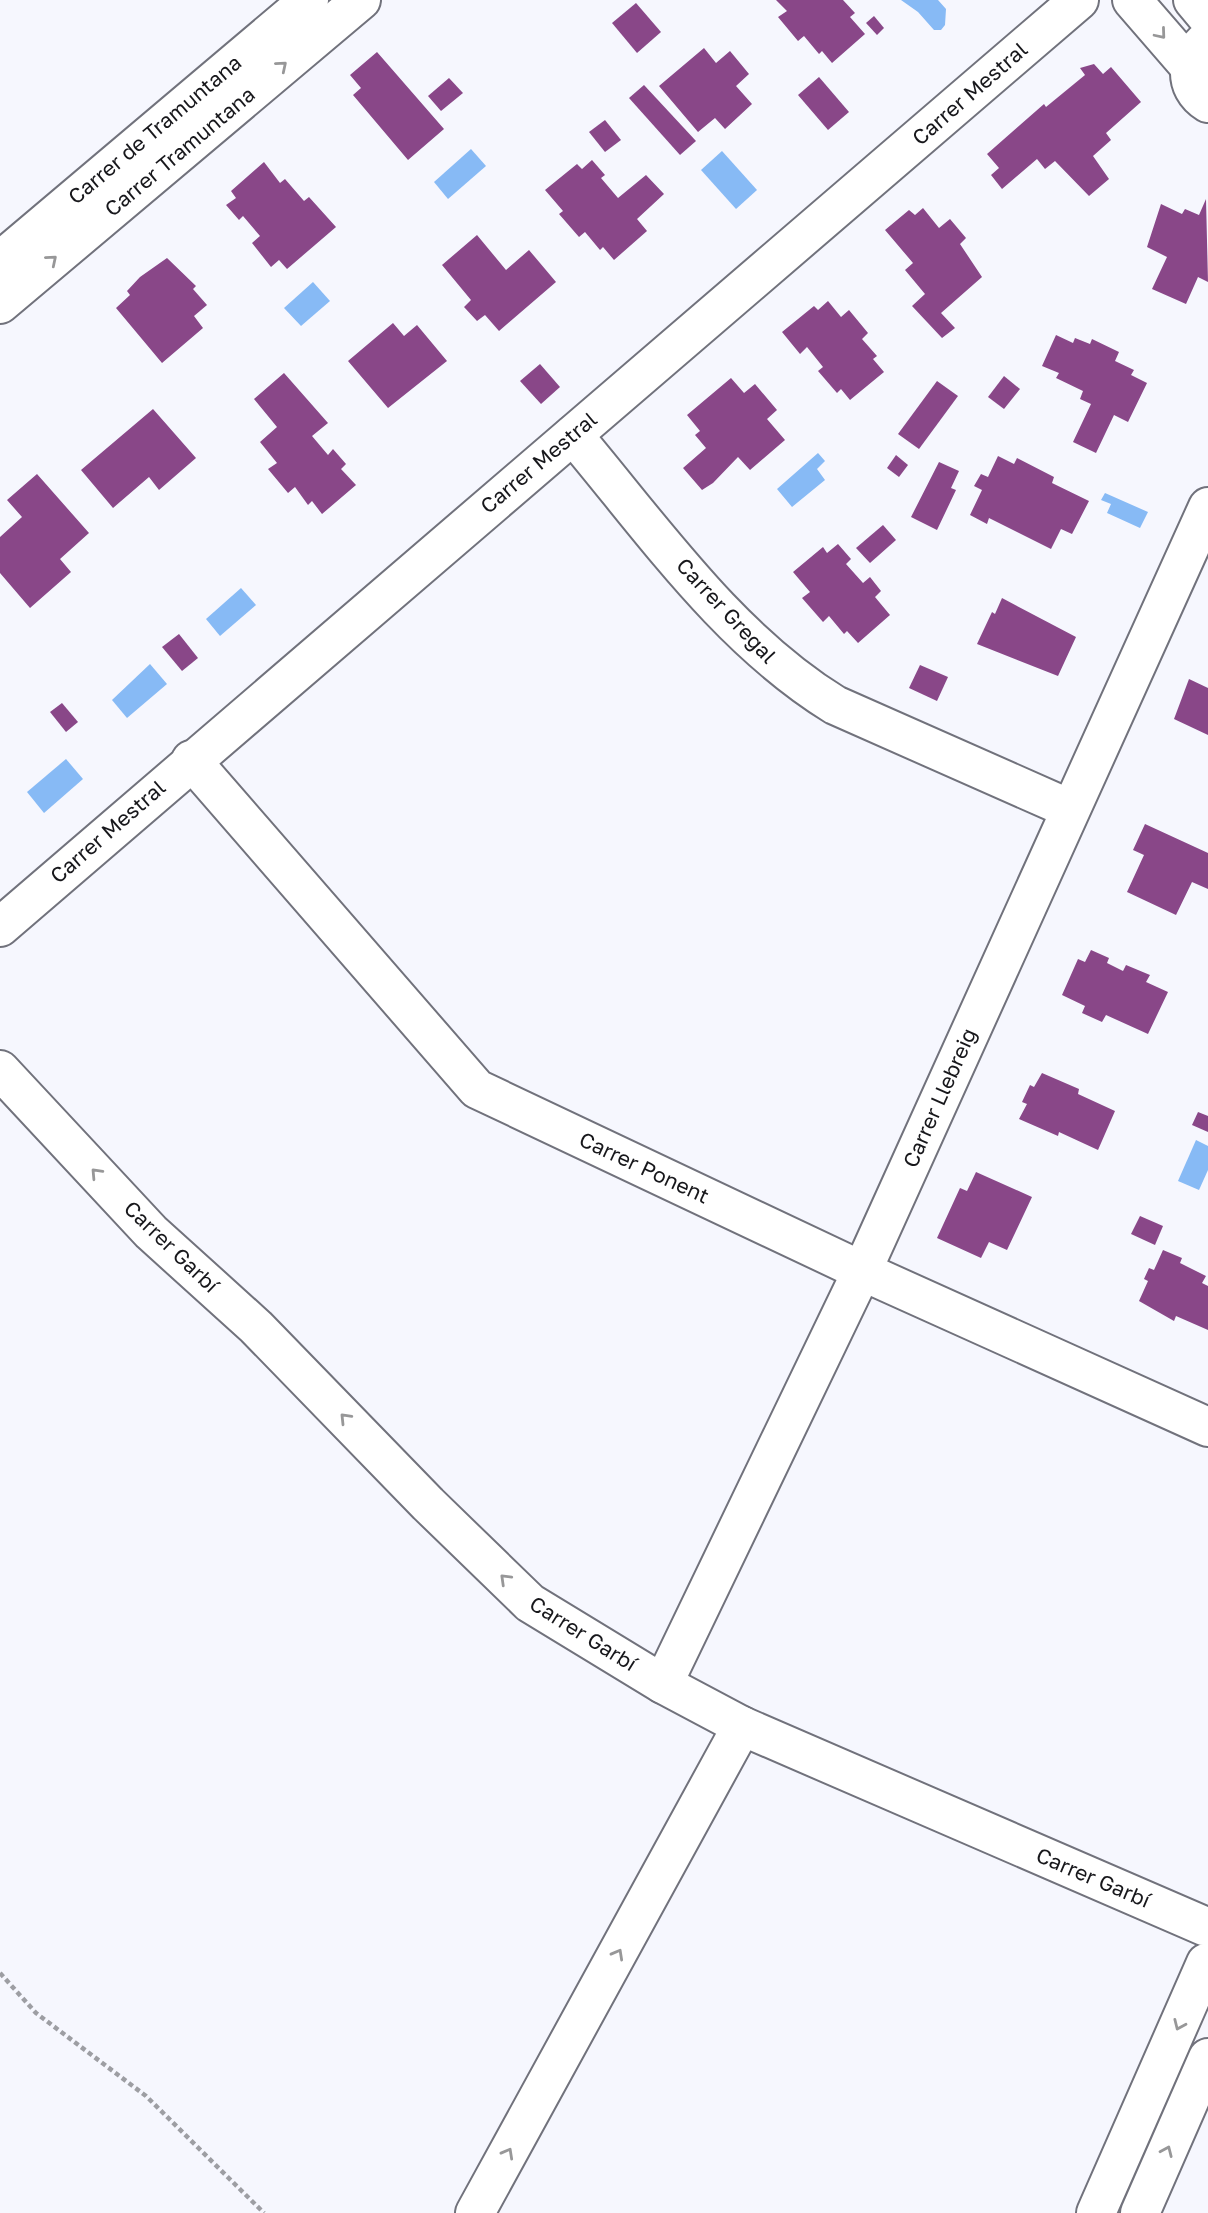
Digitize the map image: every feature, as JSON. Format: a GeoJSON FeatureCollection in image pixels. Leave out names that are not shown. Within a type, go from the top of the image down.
{"type":"FeatureCollection","features":[{"type":"Feature","properties":{"kind":"street","name":"Carrer de Tramuntana"},"geometry":{"type":"LineString","coordinates":[[0,261],[309,0]]}},
{"type":"Feature","properties":{"kind":"street","name":"Carrer Tramuntana"},"geometry":{"type":"LineString","coordinates":[[0,304],[361,0]]}},
{"type":"Feature","properties":{"kind":"street","name":"Carrer Mestral"},"geometry":{"type":"LineString","coordinates":[[0,927],[191,760],[1079,0]]}},
{"type":"Feature","properties":{"kind":"street"},"geometry":{"type":"LineString","coordinates":[[1132,0],[1199,53],[1195,91],[1208,103]]}},
{"type":"Feature","properties":{"kind":"street"},"geometry":{"type":"LineString","coordinates":[[1193,0],[1208,18]]}},
{"type":"Feature","properties":{"kind":"street","name":"Carrer Gregal"},"geometry":{"type":"LineString","coordinates":[[573,435],[753,644],[800,683],[835,705],[1070,809]]}},
{"type":"Feature","properties":{"kind":"street","name":"Carrer Llebreig"},"geometry":{"type":"LineString","coordinates":[[663,1684],[862,1271],[1208,508]]}},
{"type":"Feature","properties":{"kind":"street","name":"Carrer Ponent"},"geometry":{"type":"LineString","coordinates":[[191,760],[477,1089],[862,1271],[1208,1427]]}},
{"type":"Feature","properties":{"kind":"street","name":"Carrer Garbí"},"geometry":{"type":"LineString","coordinates":[[0,1070],[150,1231],[257,1327],[428,1504],[530,1603],[663,1684],[742,1727],[1206,1943]]}},
{"type":"Feature","properties":{"kind":"street"},"geometry":{"type":"LineString","coordinates":[[475,2213],[742,1727]]}},
{"type":"Feature","properties":{"kind":"street"},"geometry":{"type":"LineString","coordinates":[[1096,2213],[1206,1943]]}},
{"type":"Feature","properties":{"kind":"street"},"geometry":{"type":"LineString","coordinates":[[1140,2213],[1208,2058]]}},
{"type":"Feature","properties":{"kind":"path"},"geometry":{"type":"LineString","coordinates":[[0,1973],[36,2013],[146,2096],[264,2213]]}},
{"type":"Feature","properties":{"kind":"water"},"geometry":{"type":"Polygon","coordinates":[[[901,0],[938,0],[946,9],[945,25],[941,30],[934,30],[918,12],[901,0]]]}},
{"type":"Feature","properties":{"kind":"water"},"geometry":{"type":"Polygon","coordinates":[[[471,149],[486,166],[448,199],[434,182],[471,149]]]}},
{"type":"Feature","properties":{"kind":"water"},"geometry":{"type":"Polygon","coordinates":[[[722,151],[757,190],[736,209],[701,170],[722,151]]]}},
{"type":"Feature","properties":{"kind":"water"},"geometry":{"type":"Polygon","coordinates":[[[313,282],[330,301],[301,326],[284,308],[313,282]]]}},
{"type":"Feature","properties":{"kind":"water"},"geometry":{"type":"Polygon","coordinates":[[[818,453],[825,461],[817,469],[825,480],[792,507],[777,489],[818,453]]]}},
{"type":"Feature","properties":{"kind":"water"},"geometry":{"type":"Polygon","coordinates":[[[1105,493],[1148,512],[1140,528],[1107,513],[1111,504],[1101,500],[1105,493]]]}},
{"type":"Feature","properties":{"kind":"water"},"geometry":{"type":"Polygon","coordinates":[[[241,588],[256,605],[220,636],[206,619],[241,588]]]}},
{"type":"Feature","properties":{"kind":"water"},"geometry":{"type":"Polygon","coordinates":[[[150,664],[167,684],[127,718],[112,700],[150,664]]]}},
{"type":"Feature","properties":{"kind":"water"},"geometry":{"type":"Polygon","coordinates":[[[66,759],[83,779],[44,813],[27,792],[66,759]]]}},
{"type":"Feature","properties":{"kind":"water"},"geometry":{"type":"Polygon","coordinates":[[[1196,1140],[1208,1146],[1208,1170],[1199,1190],[1178,1181],[1196,1140]]]}},
{"type":"Feature","properties":{"kind":"building"},"geometry":{"type":"Polygon","coordinates":[[[776,0],[843,0],[855,13],[850,17],[865,34],[832,63],[822,51],[819,54],[804,36],[798,41],[778,17],[787,11],[776,0]]]}},
{"type":"Feature","properties":{"kind":"building"},"geometry":{"type":"Polygon","coordinates":[[[636,3],[661,32],[637,53],[612,23],[636,3]]]}},
{"type":"Feature","properties":{"kind":"building"},"geometry":{"type":"Polygon","coordinates":[[[874,16],[884,28],[877,35],[866,23],[874,16]]]}},
{"type":"Feature","properties":{"kind":"building"},"geometry":{"type":"Polygon","coordinates":[[[704,48],[716,63],[730,51],[749,74],[736,86],[752,104],[725,129],[715,118],[698,132],[659,86],[704,48]]]}},
{"type":"Feature","properties":{"kind":"building"},"geometry":{"type":"Polygon","coordinates":[[[377,52],[444,129],[408,160],[353,95],[361,88],[350,75],[377,52]]]}},
{"type":"Feature","properties":{"kind":"building"},"geometry":{"type":"Polygon","coordinates":[[[1094,64],[1103,74],[1111,67],[1141,102],[1106,133],[1111,140],[1093,156],[1109,179],[1089,196],[1055,161],[1045,169],[1037,159],[1002,189],[991,175],[999,168],[987,154],[1044,104],[1046,107],[1085,75],[1080,68],[1094,64]]]}},
{"type":"Feature","properties":{"kind":"building"},"geometry":{"type":"Polygon","coordinates":[[[819,77],[849,112],[828,130],[798,95],[819,77]]]}},
{"type":"Feature","properties":{"kind":"building"},"geometry":{"type":"Polygon","coordinates":[[[449,78],[463,93],[441,111],[428,96],[449,78]]]}},
{"type":"Feature","properties":{"kind":"building"},"geometry":{"type":"Polygon","coordinates":[[[644,85],[696,141],[680,155],[629,98],[644,85]]]}},
{"type":"Feature","properties":{"kind":"building"},"geometry":{"type":"Polygon","coordinates":[[[605,120],[621,140],[605,152],[589,132],[605,120]]]}},
{"type":"Feature","properties":{"kind":"building"},"geometry":{"type":"Polygon","coordinates":[[[592,160],[605,175],[601,178],[618,198],[646,175],[664,194],[637,219],[647,231],[614,260],[603,247],[600,250],[585,232],[579,237],[559,214],[563,211],[545,190],[577,164],[582,169],[592,160]]]}},
{"type":"Feature","properties":{"kind":"building"},"geometry":{"type":"Polygon","coordinates":[[[264,162],[280,183],[285,179],[304,201],[309,197],[336,227],[287,269],[279,260],[271,267],[252,243],[260,236],[243,216],[239,220],[226,205],[236,198],[231,191],[264,162]]]}},
{"type":"Feature","properties":{"kind":"building"},"geometry":{"type":"Polygon","coordinates":[[[1206,199],[1208,282],[1198,277],[1186,304],[1152,289],[1167,257],[1147,247],[1161,204],[1182,214],[1185,209],[1199,215],[1206,199]]]}},
{"type":"Feature","properties":{"kind":"building"},"geometry":{"type":"Polygon","coordinates":[[[923,208],[939,228],[950,219],[966,238],[960,244],[982,277],[941,313],[955,328],[942,338],[912,306],[925,294],[905,270],[913,263],[885,230],[909,210],[915,215],[923,208]]]}},
{"type":"Feature","properties":{"kind":"building"},"geometry":{"type":"Polygon","coordinates":[[[477,235],[506,270],[529,250],[556,282],[499,331],[485,315],[477,321],[464,307],[471,300],[442,265],[477,235]]]}},
{"type":"Feature","properties":{"kind":"building"},"geometry":{"type":"Polygon","coordinates":[[[167,258],[196,286],[193,289],[207,305],[194,316],[203,328],[162,363],[116,308],[130,295],[127,291],[140,277],[167,258]]]}},
{"type":"Feature","properties":{"kind":"building"},"geometry":{"type":"Polygon","coordinates":[[[828,301],[841,317],[849,310],[868,333],[862,339],[877,356],[873,359],[884,372],[850,400],[841,389],[837,393],[818,371],[823,367],[807,347],[800,354],[782,332],[814,306],[818,310],[828,301]]]}},
{"type":"Feature","properties":{"kind":"building"},"geometry":{"type":"Polygon","coordinates":[[[393,323],[404,336],[417,325],[447,361],[388,408],[348,361],[393,323]]]}},
{"type":"Feature","properties":{"kind":"building"},"geometry":{"type":"Polygon","coordinates":[[[1056,335],[1073,343],[1075,338],[1090,344],[1092,339],[1119,352],[1115,361],[1134,370],[1131,375],[1147,383],[1128,422],[1114,415],[1096,453],[1073,442],[1091,404],[1080,399],[1083,391],[1056,378],[1059,373],[1042,366],[1056,335]]]}},
{"type":"Feature","properties":{"kind":"building"},"geometry":{"type":"Polygon","coordinates":[[[540,364],[560,387],[541,404],[520,381],[540,364]]]}},
{"type":"Feature","properties":{"kind":"building"},"geometry":{"type":"Polygon","coordinates":[[[284,373],[328,423],[312,436],[328,455],[333,449],[346,464],[341,469],[356,485],[322,514],[312,501],[308,505],[295,487],[288,493],[268,469],[277,463],[260,442],[277,427],[254,399],[284,373]]]}},
{"type":"Feature","properties":{"kind":"building"},"geometry":{"type":"Polygon","coordinates":[[[1004,376],[1020,389],[1004,409],[988,397],[1004,376]]]}},
{"type":"Feature","properties":{"kind":"building"},"geometry":{"type":"Polygon","coordinates":[[[731,378],[744,393],[755,384],[777,410],[767,419],[785,440],[750,470],[738,457],[713,483],[702,490],[683,468],[706,448],[695,435],[700,431],[687,415],[731,378]]]}},
{"type":"Feature","properties":{"kind":"building"},"geometry":{"type":"Polygon","coordinates":[[[937,381],[958,396],[919,449],[898,434],[937,381]]]}},
{"type":"Feature","properties":{"kind":"building"},"geometry":{"type":"Polygon","coordinates":[[[153,409],[196,458],[159,490],[149,477],[113,508],[81,470],[153,409]]]}},
{"type":"Feature","properties":{"kind":"building"},"geometry":{"type":"Polygon","coordinates":[[[896,455],[908,465],[899,477],[887,468],[896,455]]]}},
{"type":"Feature","properties":{"kind":"building"},"geometry":{"type":"Polygon","coordinates":[[[998,456],[1014,464],[1017,458],[1054,477],[1052,483],[1089,501],[1072,534],[1061,529],[1051,549],[989,518],[987,524],[970,515],[982,490],[974,486],[981,474],[988,477],[998,456]]]}},
{"type":"Feature","properties":{"kind":"building"},"geometry":{"type":"Polygon","coordinates":[[[939,462],[959,471],[951,488],[956,490],[937,530],[911,517],[939,462]]]}},
{"type":"Feature","properties":{"kind":"building"},"geometry":{"type":"Polygon","coordinates":[[[37,474],[89,533],[60,559],[71,572],[30,608],[0,573],[0,537],[22,517],[7,500],[37,474]]]}},
{"type":"Feature","properties":{"kind":"building"},"geometry":{"type":"Polygon","coordinates":[[[883,525],[896,540],[870,563],[856,548],[883,525]]]}},
{"type":"Feature","properties":{"kind":"building"},"geometry":{"type":"Polygon","coordinates":[[[838,544],[851,559],[846,564],[863,583],[870,577],[881,591],[875,597],[890,615],[858,643],[847,631],[844,634],[829,616],[823,622],[802,598],[810,592],[793,572],[823,547],[827,553],[838,544]]]}},
{"type":"Feature","properties":{"kind":"building"},"geometry":{"type":"Polygon","coordinates":[[[1002,598],[1076,637],[1058,676],[977,644],[992,612],[995,614],[1002,598]]]}},
{"type":"Feature","properties":{"kind":"building"},"geometry":{"type":"Polygon","coordinates":[[[179,634],[198,658],[182,671],[162,647],[179,634]]]}},
{"type":"Feature","properties":{"kind":"building"},"geometry":{"type":"Polygon","coordinates":[[[920,665],[948,677],[937,701],[909,688],[920,665]]]}},
{"type":"Feature","properties":{"kind":"building"},"geometry":{"type":"Polygon","coordinates":[[[1189,679],[1208,688],[1208,735],[1174,719],[1189,679]]]}},
{"type":"Feature","properties":{"kind":"building"},"geometry":{"type":"Polygon","coordinates":[[[62,703],[78,722],[66,732],[50,712],[62,703]]]}},
{"type":"Feature","properties":{"kind":"building"},"geometry":{"type":"Polygon","coordinates":[[[1145,824],[1208,853],[1208,889],[1192,882],[1176,915],[1127,892],[1144,855],[1133,850],[1145,824]]]}},
{"type":"Feature","properties":{"kind":"building"},"geometry":{"type":"Polygon","coordinates":[[[1091,950],[1109,958],[1107,963],[1123,971],[1126,965],[1150,975],[1146,982],[1168,992],[1148,1034],[1106,1015],[1102,1022],[1082,1013],[1085,1006],[1062,995],[1078,959],[1085,962],[1091,950]]]}},
{"type":"Feature","properties":{"kind":"building"},"geometry":{"type":"Polygon","coordinates":[[[1042,1073],[1079,1089],[1078,1094],[1115,1111],[1098,1150],[1059,1132],[1058,1136],[1019,1119],[1027,1104],[1022,1102],[1030,1085],[1034,1087],[1042,1073]]]}},
{"type":"Feature","properties":{"kind":"building"},"geometry":{"type":"Polygon","coordinates":[[[1198,1112],[1208,1116],[1208,1132],[1192,1125],[1198,1112]]]}},
{"type":"Feature","properties":{"kind":"building"},"geometry":{"type":"Polygon","coordinates":[[[976,1172],[1032,1197],[1007,1250],[989,1242],[981,1258],[937,1238],[960,1188],[967,1191],[976,1172]]]}},
{"type":"Feature","properties":{"kind":"building"},"geometry":{"type":"Polygon","coordinates":[[[1140,1216],[1163,1226],[1155,1245],[1131,1234],[1140,1216]]]}},
{"type":"Feature","properties":{"kind":"building"},"geometry":{"type":"Polygon","coordinates":[[[1163,1250],[1182,1258],[1180,1263],[1206,1276],[1202,1283],[1208,1286],[1208,1330],[1176,1316],[1174,1321],[1139,1301],[1148,1281],[1144,1279],[1149,1268],[1154,1270],[1163,1250]]]}}]}
